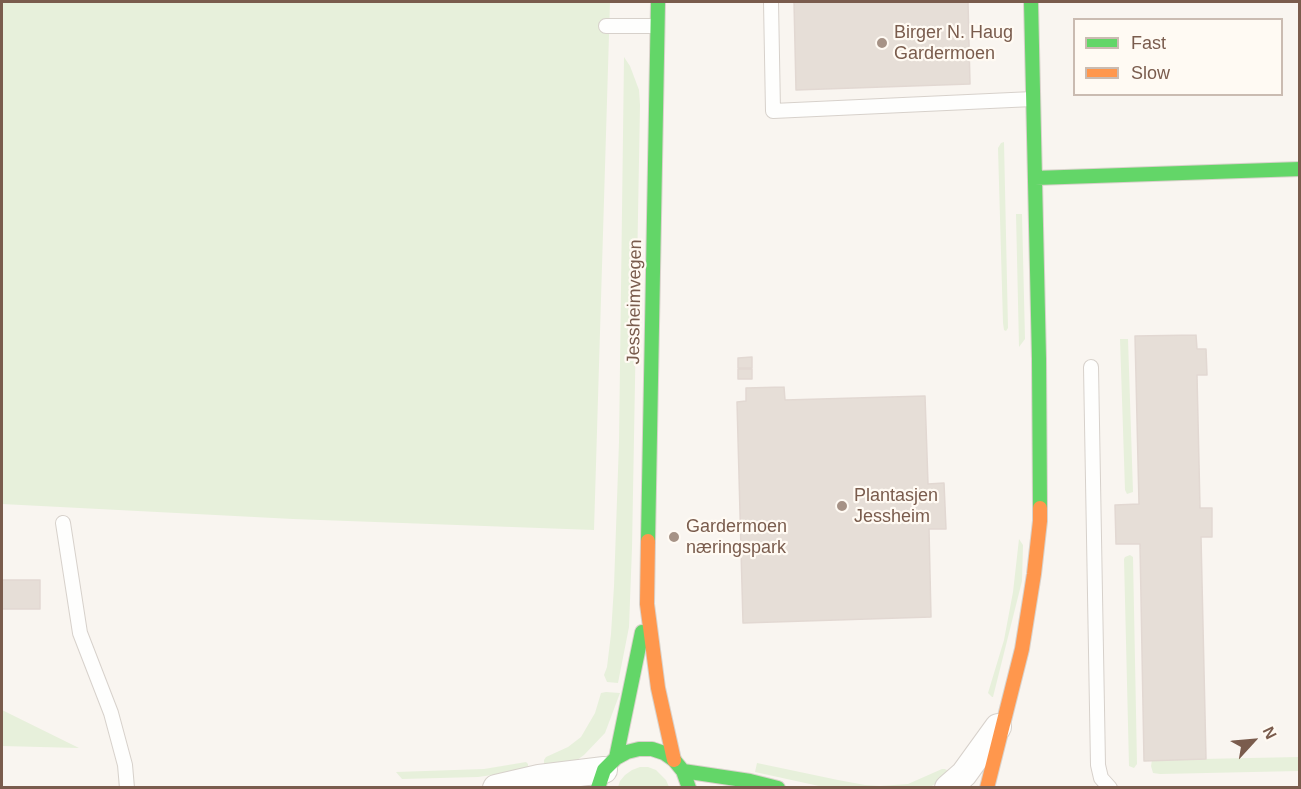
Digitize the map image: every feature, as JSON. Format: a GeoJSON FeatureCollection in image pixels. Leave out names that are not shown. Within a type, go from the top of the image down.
{"type":"FeatureCollection","features":[{"type":"Feature","properties":{"kind":"street","name":"Jessheimvegen"},"geometry":{"type":"LineString","coordinates":[[658,2],[647,604],[658,688],[678,765],[689,788]]}},
{"type":"Feature","properties":{"kind":"street"},"geometry":{"type":"LineString","coordinates":[[987,788],[1022,649],[1040,521],[1031,2]]}},
{"type":"Feature","properties":{"kind":"street"},"geometry":{"type":"LineString","coordinates":[[1035,178],[1299,169]]}},
{"type":"Feature","properties":{"kind":"street","name":"Jessheimvegen"},"geometry":{"type":"LineString","coordinates":[[606,772],[647,604]]}},
{"type":"Feature","properties":{"kind":"street"},"geometry":{"type":"LineString","coordinates":[[948,788],[964,774],[1004,719]]}},
{"type":"Feature","properties":{"kind":"street"},"geometry":{"type":"LineString","coordinates":[[496,788],[539,778],[606,772],[627,752],[652,749],[664,753],[678,765],[778,788]]}},
{"type":"Feature","properties":{"kind":"lane"},"geometry":{"type":"LineString","coordinates":[[771,2],[773,111],[1033,99]]}},
{"type":"Feature","properties":{"kind":"lane"},"geometry":{"type":"LineString","coordinates":[[606,26],[657,26]]}},
{"type":"Feature","properties":{"kind":"lane"},"geometry":{"type":"LineString","coordinates":[[1091,368],[1098,765],[1101,778],[1110,788]]}},
{"type":"Feature","properties":{"kind":"lane"},"geometry":{"type":"LineString","coordinates":[[63,523],[80,633],[111,713],[125,765],[127,788]]}},
{"type":"Feature","properties":{"kind":"green space"},"geometry":{"type":"Polygon","coordinates":[[[2,2],[610,2],[594,530],[293,519],[2,504],[2,2]]]}},
{"type":"Feature","properties":{"kind":"green space"},"geometry":{"type":"Polygon","coordinates":[[[624,57],[639,90],[640,105],[629,627],[618,683],[607,682],[604,675],[611,634],[619,442],[624,57]]]}},
{"type":"Feature","properties":{"kind":"green space"},"geometry":{"type":"Polygon","coordinates":[[[1004,142],[1008,328],[1006,331],[1003,323],[998,148],[1004,142]]]}},
{"type":"Feature","properties":{"kind":"green space"},"geometry":{"type":"Polygon","coordinates":[[[1016,214],[1022,214],[1025,339],[1019,347],[1016,214]]]}},
{"type":"Feature","properties":{"kind":"green space"},"geometry":{"type":"Polygon","coordinates":[[[1120,339],[1128,339],[1133,492],[1127,494],[1125,490],[1120,339]]]}},
{"type":"Feature","properties":{"kind":"green space"},"geometry":{"type":"Polygon","coordinates":[[[1019,539],[1023,545],[1022,581],[992,697],[988,693],[1004,640],[1013,592],[1019,539]]]}},
{"type":"Feature","properties":{"kind":"green space"},"geometry":{"type":"Polygon","coordinates":[[[1130,555],[1133,557],[1137,764],[1134,768],[1129,766],[1124,559],[1130,555]]]}},
{"type":"Feature","properties":{"kind":"green space"},"geometry":{"type":"Polygon","coordinates":[[[601,693],[620,693],[605,733],[577,760],[544,767],[546,757],[568,747],[581,737],[595,713],[601,693]]]}},
{"type":"Feature","properties":{"kind":"green space"},"geometry":{"type":"Polygon","coordinates":[[[2,710],[79,748],[2,746],[2,710]]]}},
{"type":"Feature","properties":{"kind":"green space"},"geometry":{"type":"Polygon","coordinates":[[[1299,757],[1299,771],[1160,774],[1153,773],[1151,766],[1152,760],[1299,757]]]}},
{"type":"Feature","properties":{"kind":"green space"},"geometry":{"type":"Polygon","coordinates":[[[526,762],[528,770],[478,777],[402,779],[396,772],[484,769],[526,762]]]}},
{"type":"Feature","properties":{"kind":"green space"},"geometry":{"type":"Polygon","coordinates":[[[757,763],[838,780],[880,786],[908,784],[942,769],[948,771],[942,780],[930,787],[828,788],[755,772],[757,763]]]}},
{"type":"Feature","properties":{"kind":"green space"},"geometry":{"type":"Polygon","coordinates":[[[640,767],[656,770],[666,780],[669,787],[618,787],[625,775],[640,767]]]}},
{"type":"Feature","properties":{"kind":"building","name":"Birger N. Haug Gardermoen"},"geometry":{"type":"Polygon","coordinates":[[[794,2],[968,2],[970,84],[796,90],[794,2]]]}},
{"type":"Feature","properties":{"kind":"building"},"geometry":{"type":"Polygon","coordinates":[[[1196,335],[1197,349],[1206,349],[1207,375],[1197,375],[1200,508],[1212,508],[1212,537],[1201,537],[1206,759],[1144,761],[1140,544],[1116,544],[1115,505],[1139,504],[1135,336],[1196,335]]]}},
{"type":"Feature","properties":{"kind":"building"},"geometry":{"type":"Polygon","coordinates":[[[752,357],[752,368],[738,368],[738,358],[752,357]]]}},
{"type":"Feature","properties":{"kind":"building"},"geometry":{"type":"Polygon","coordinates":[[[738,369],[752,369],[752,379],[738,379],[738,369]]]}},
{"type":"Feature","properties":{"kind":"building","name":"Plantasjen Jessheim"},"geometry":{"type":"Polygon","coordinates":[[[784,387],[785,400],[925,396],[928,484],[944,483],[946,529],[929,529],[931,617],[743,623],[737,402],[746,401],[746,388],[784,387]]]}},
{"type":"Feature","properties":{"kind":"building"},"geometry":{"type":"Polygon","coordinates":[[[2,580],[40,580],[40,609],[2,609],[2,580]]]}},
{"type":"Feature","properties":{"kind":"traffic: fast"},"geometry":{"type":"LineString","coordinates":[[648,541],[658,2]]}},
{"type":"Feature","properties":{"kind":"traffic: fast"},"geometry":{"type":"LineString","coordinates":[[1031,2],[1040,508]]}},
{"type":"Feature","properties":{"kind":"traffic: fast"},"geometry":{"type":"LineString","coordinates":[[1035,178],[1300,169]]}},
{"type":"Feature","properties":{"kind":"traffic: fast"},"geometry":{"type":"LineString","coordinates":[[616,758],[642,632]]}},
{"type":"Feature","properties":{"kind":"traffic: fast"},"geometry":{"type":"LineString","coordinates":[[598,788],[604,770],[616,758],[639,749],[652,749],[674,760],[683,771],[689,788]]}},
{"type":"Feature","properties":{"kind":"traffic: fast"},"geometry":{"type":"LineString","coordinates":[[683,771],[750,781],[778,788]]}},
{"type":"Feature","properties":{"kind":"traffic: slow"},"geometry":{"type":"LineString","coordinates":[[987,788],[1022,649],[1034,574],[1040,508]]}},
{"type":"Feature","properties":{"kind":"traffic: slow"},"geometry":{"type":"LineString","coordinates":[[648,541],[647,604],[658,688],[674,760]]}},
{"type":"Feature","properties":{"kind":"place","name":"Birger N. Haug Gardermoen"},"geometry":{"type":"Point","coordinates":[882,43]}},
{"type":"Feature","properties":{"kind":"place","name":"Plantasjen Jessheim"},"geometry":{"type":"Point","coordinates":[842,506]}},
{"type":"Feature","properties":{"kind":"place","name":"Gardermoen næringspark"},"geometry":{"type":"Point","coordinates":[674,537]}}]}
